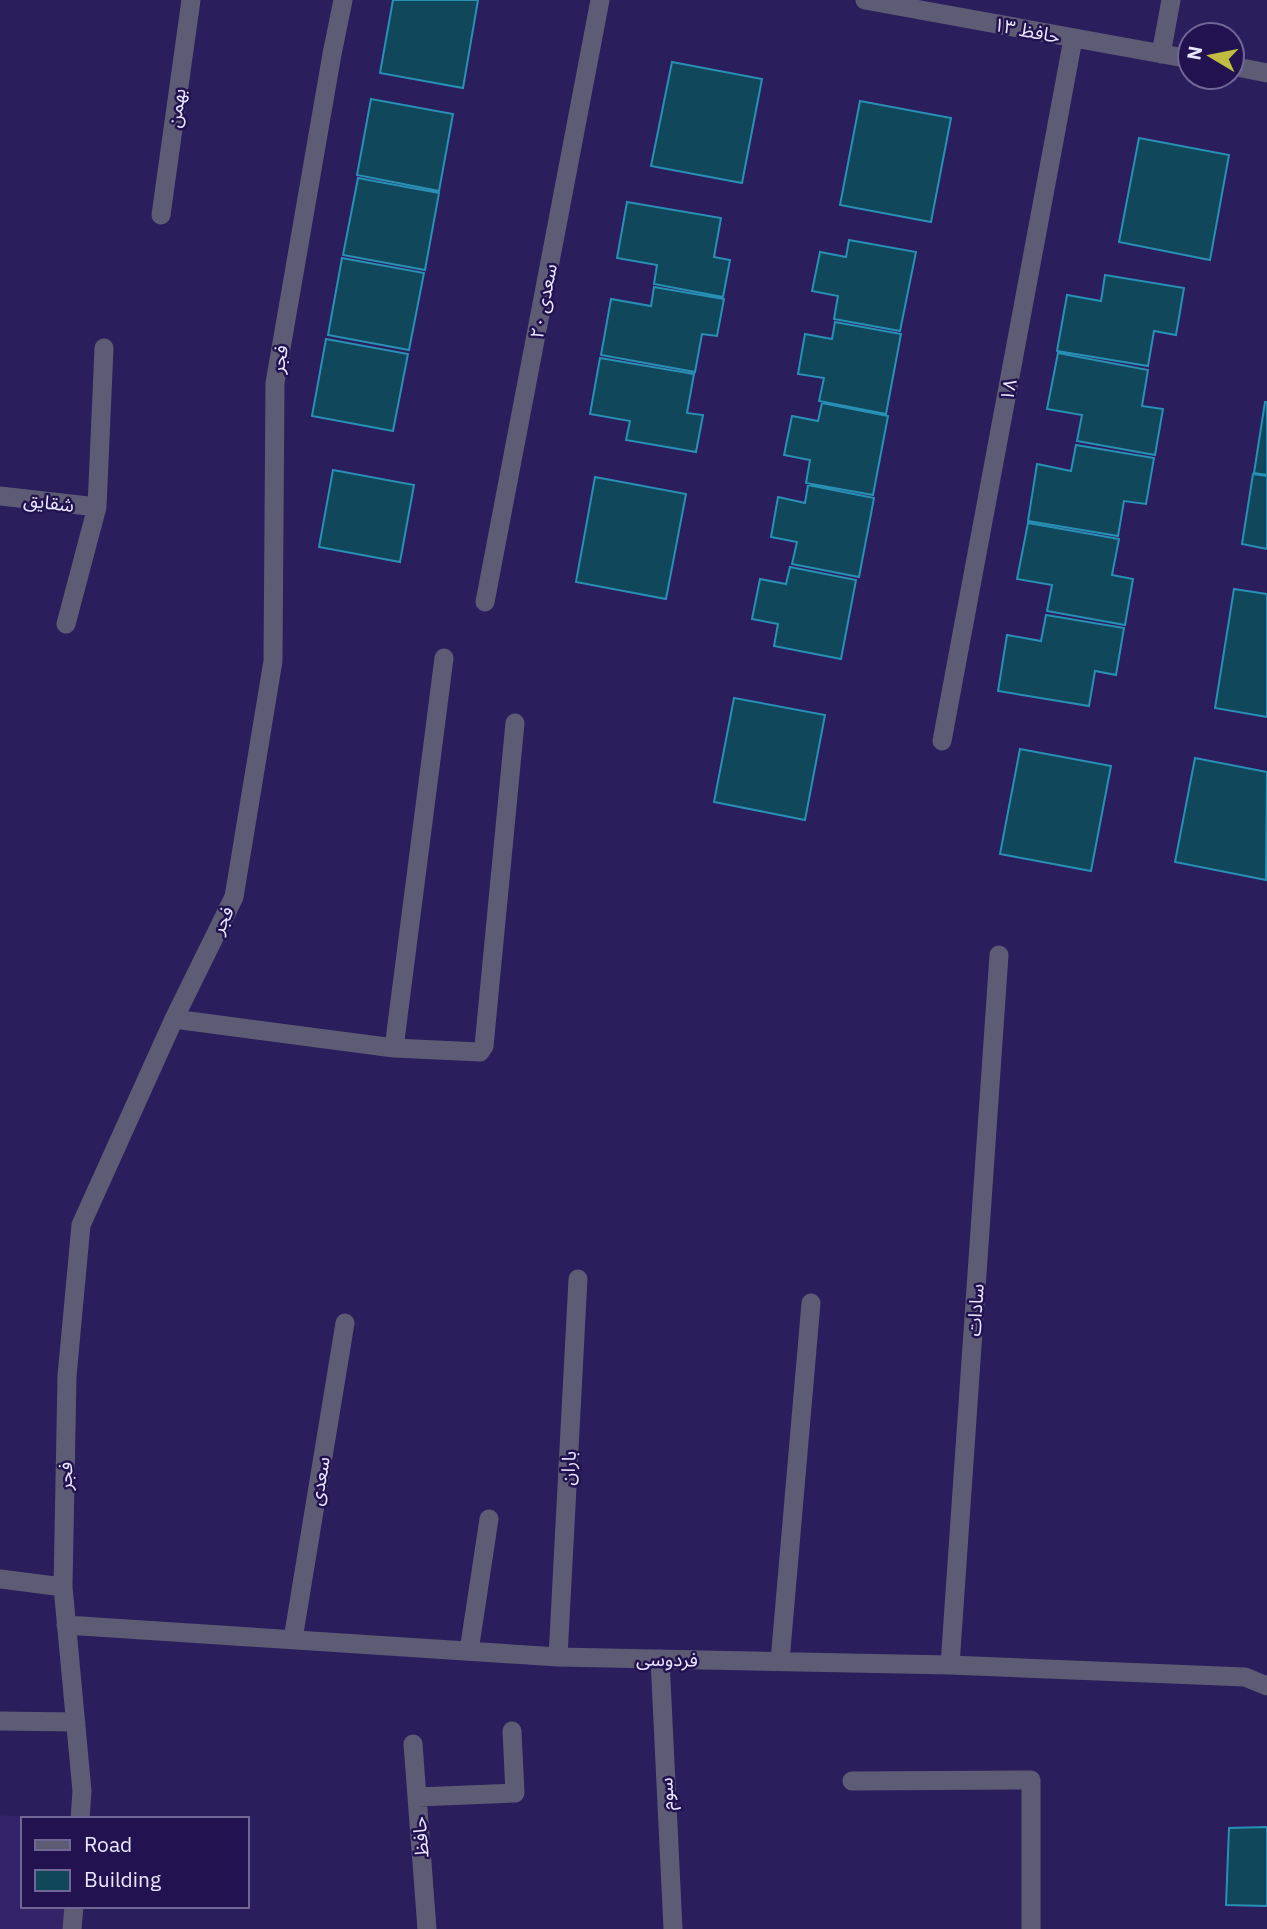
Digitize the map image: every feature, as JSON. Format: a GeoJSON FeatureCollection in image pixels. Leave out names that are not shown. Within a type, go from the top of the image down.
{"type":"FeatureCollection","features":[{"type":"Feature","properties":{"kind":"street","name":"بهمن"},"geometry":{"type":"LineString","coordinates":[[161,215],[191,0]]}},
{"type":"Feature","properties":{"kind":"street","name":"فجر"},"geometry":{"type":"LineString","coordinates":[[80,1817],[82,1791],[63,1587],[67,1376],[81,1224],[174,1019],[234,897],[273,661],[275,383],[327,82],[344,0]]}},
{"type":"Feature","properties":{"kind":"street","name":"سعدی ۲۰"},"geometry":{"type":"LineString","coordinates":[[485,603],[600,0]]}},
{"type":"Feature","properties":{"kind":"street","name":"حافظ ۱۳"},"geometry":{"type":"LineString","coordinates":[[865,0],[1176,57]]}},
{"type":"Feature","properties":{"kind":"street"},"geometry":{"type":"LineString","coordinates":[[1161,54],[1171,0]]}},
{"type":"Feature","properties":{"kind":"street","name":"۱۸"},"geometry":{"type":"LineString","coordinates":[[942,741],[1073,39]]}},
{"type":"Feature","properties":{"kind":"street"},"geometry":{"type":"LineString","coordinates":[[1246,68],[1267,72]]}},
{"type":"Feature","properties":{"kind":"street"},"geometry":{"type":"LineString","coordinates":[[66,624],[97,507],[103,348]]}},
{"type":"Feature","properties":{"kind":"street","name":"شقایق"},"geometry":{"type":"LineString","coordinates":[[0,496],[97,507]]}},
{"type":"Feature","properties":{"kind":"street"},"geometry":{"type":"LineString","coordinates":[[394,1048],[444,658]]}},
{"type":"Feature","properties":{"kind":"street"},"geometry":{"type":"LineString","coordinates":[[174,1019],[394,1048],[469,1054],[480,1052],[484,1046],[515,723]]}},
{"type":"Feature","properties":{"kind":"street","name":"سادات"},"geometry":{"type":"LineString","coordinates":[[950,1665],[999,955]]}},
{"type":"Feature","properties":{"kind":"street","name":"باران"},"geometry":{"type":"LineString","coordinates":[[558,1657],[578,1279]]}},
{"type":"Feature","properties":{"kind":"street"},"geometry":{"type":"LineString","coordinates":[[780,1661],[811,1303]]}},
{"type":"Feature","properties":{"kind":"street","name":"سعدی"},"geometry":{"type":"LineString","coordinates":[[293,1640],[345,1323]]}},
{"type":"Feature","properties":{"kind":"street"},"geometry":{"type":"LineString","coordinates":[[469,1651],[489,1519]]}},
{"type":"Feature","properties":{"kind":"street"},"geometry":{"type":"LineString","coordinates":[[0,1579],[63,1587]]}},
{"type":"Feature","properties":{"kind":"street","name":"فردوسی"},"geometry":{"type":"LineString","coordinates":[[66,1625],[558,1657],[950,1665],[1245,1677],[1267,1686]]}},
{"type":"Feature","properties":{"kind":"street","name":"سوم"},"geometry":{"type":"LineString","coordinates":[[660,1659],[673,1929]]}},
{"type":"Feature","properties":{"kind":"street"},"geometry":{"type":"LineString","coordinates":[[0,1721],[75,1722]]}},
{"type":"Feature","properties":{"kind":"street"},"geometry":{"type":"LineString","coordinates":[[417,1797],[515,1793],[512,1731]]}},
{"type":"Feature","properties":{"kind":"street","name":"حافظ"},"geometry":{"type":"LineString","coordinates":[[413,1744],[427,1929]]}},
{"type":"Feature","properties":{"kind":"street"},"geometry":{"type":"LineString","coordinates":[[852,1781],[1031,1780],[1031,1929]]}},
{"type":"Feature","properties":{"kind":"street"},"geometry":{"type":"LineString","coordinates":[[72,1929],[74,1908]]}},
{"type":"Feature","properties":{"kind":"shaded area"},"geometry":{"type":"Polygon","coordinates":[[[0,1815],[22,1817],[21,1908],[67,1908],[65,1929],[0,1929],[0,1815]]]}},
{"type":"Feature","properties":{"kind":"building"},"geometry":{"type":"Polygon","coordinates":[[[393,0],[478,0],[463,88],[380,73],[393,0]]]}},
{"type":"Feature","properties":{"kind":"building"},"geometry":{"type":"Polygon","coordinates":[[[672,62],[762,79],[742,183],[651,166],[672,62]]]}},
{"type":"Feature","properties":{"kind":"building"},"geometry":{"type":"Polygon","coordinates":[[[371,99],[453,114],[439,191],[357,175],[371,99]]]}},
{"type":"Feature","properties":{"kind":"building"},"geometry":{"type":"Polygon","coordinates":[[[860,101],[951,118],[931,222],[840,205],[860,101]]]}},
{"type":"Feature","properties":{"kind":"building"},"geometry":{"type":"Polygon","coordinates":[[[1139,138],[1229,155],[1210,260],[1119,242],[1139,138]]]}},
{"type":"Feature","properties":{"kind":"building"},"geometry":{"type":"Polygon","coordinates":[[[358,178],[439,193],[425,270],[343,255],[358,178]]]}},
{"type":"Feature","properties":{"kind":"building"},"geometry":{"type":"Polygon","coordinates":[[[627,202],[721,218],[714,257],[730,260],[723,297],[654,284],[657,265],[617,258],[627,202]]]}},
{"type":"Feature","properties":{"kind":"building"},"geometry":{"type":"Polygon","coordinates":[[[849,240],[916,252],[900,331],[834,319],[838,296],[812,291],[820,252],[846,257],[849,240]]]}},
{"type":"Feature","properties":{"kind":"building"},"geometry":{"type":"Polygon","coordinates":[[[342,258],[424,273],[409,350],[328,335],[342,258]]]}},
{"type":"Feature","properties":{"kind":"building"},"geometry":{"type":"Polygon","coordinates":[[[1105,275],[1184,288],[1176,335],[1154,331],[1148,366],[1057,351],[1067,295],[1101,301],[1105,275]]]}},
{"type":"Feature","properties":{"kind":"building"},"geometry":{"type":"Polygon","coordinates":[[[654,287],[724,299],[717,336],[702,334],[695,372],[601,355],[611,299],[651,306],[654,287]]]}},
{"type":"Feature","properties":{"kind":"building"},"geometry":{"type":"Polygon","coordinates":[[[835,322],[901,334],[886,414],[819,401],[824,378],[798,374],[805,334],[832,339],[835,322]]]}},
{"type":"Feature","properties":{"kind":"building"},"geometry":{"type":"Polygon","coordinates":[[[326,339],[408,354],[393,431],[312,416],[326,339]]]}},
{"type":"Feature","properties":{"kind":"building"},"geometry":{"type":"Polygon","coordinates":[[[1058,353],[1148,370],[1142,406],[1163,409],[1155,455],[1077,441],[1082,415],[1047,409],[1058,353]]]}},
{"type":"Feature","properties":{"kind":"building"},"geometry":{"type":"Polygon","coordinates":[[[600,358],[694,374],[687,413],[703,415],[696,452],[626,440],[630,421],[590,414],[600,358]]]}},
{"type":"Feature","properties":{"kind":"building"},"geometry":{"type":"Polygon","coordinates":[[[1267,402],[1267,475],[1254,473],[1267,402]]]}},
{"type":"Feature","properties":{"kind":"building"},"geometry":{"type":"Polygon","coordinates":[[[822,403],[888,416],[873,495],[806,483],[810,460],[784,455],[792,416],[818,421],[822,403]]]}},
{"type":"Feature","properties":{"kind":"building"},"geometry":{"type":"Polygon","coordinates":[[[1076,445],[1154,458],[1146,504],[1124,501],[1118,536],[1028,521],[1037,464],[1071,471],[1076,445]]]}},
{"type":"Feature","properties":{"kind":"building"},"geometry":{"type":"Polygon","coordinates":[[[333,470],[414,485],[400,562],[319,547],[333,470]]]}},
{"type":"Feature","properties":{"kind":"building"},"geometry":{"type":"Polygon","coordinates":[[[1253,474],[1267,476],[1267,549],[1242,544],[1253,474]]]}},
{"type":"Feature","properties":{"kind":"building"},"geometry":{"type":"Polygon","coordinates":[[[595,477],[686,494],[666,599],[576,582],[595,477]]]}},
{"type":"Feature","properties":{"kind":"building"},"geometry":{"type":"Polygon","coordinates":[[[808,485],[874,498],[859,577],[792,564],[797,542],[771,537],[778,497],[805,503],[808,485]]]}},
{"type":"Feature","properties":{"kind":"building"},"geometry":{"type":"Polygon","coordinates":[[[1028,523],[1119,539],[1112,575],[1133,579],[1125,625],[1047,611],[1052,585],[1017,579],[1028,523]]]}},
{"type":"Feature","properties":{"kind":"building"},"geometry":{"type":"Polygon","coordinates":[[[790,567],[856,580],[841,659],[774,646],[778,624],[752,619],[760,579],[786,584],[790,567]]]}},
{"type":"Feature","properties":{"kind":"building"},"geometry":{"type":"Polygon","coordinates":[[[1234,589],[1267,594],[1267,717],[1215,708],[1234,589]]]}},
{"type":"Feature","properties":{"kind":"building"},"geometry":{"type":"Polygon","coordinates":[[[1046,615],[1124,628],[1116,675],[1095,671],[1089,706],[998,691],[1007,635],[1041,641],[1046,615]]]}},
{"type":"Feature","properties":{"kind":"building"},"geometry":{"type":"Polygon","coordinates":[[[734,698],[825,715],[805,820],[714,802],[734,698]]]}},
{"type":"Feature","properties":{"kind":"building"},"geometry":{"type":"Polygon","coordinates":[[[1020,749],[1111,766],[1091,871],[1000,854],[1020,749]]]}},
{"type":"Feature","properties":{"kind":"building"},"geometry":{"type":"Polygon","coordinates":[[[1195,758],[1267,772],[1266,880],[1175,862],[1195,758]]]}},
{"type":"Feature","properties":{"kind":"building"},"geometry":{"type":"Polygon","coordinates":[[[1267,1827],[1267,1906],[1226,1905],[1229,1828],[1267,1827]]]}}]}
